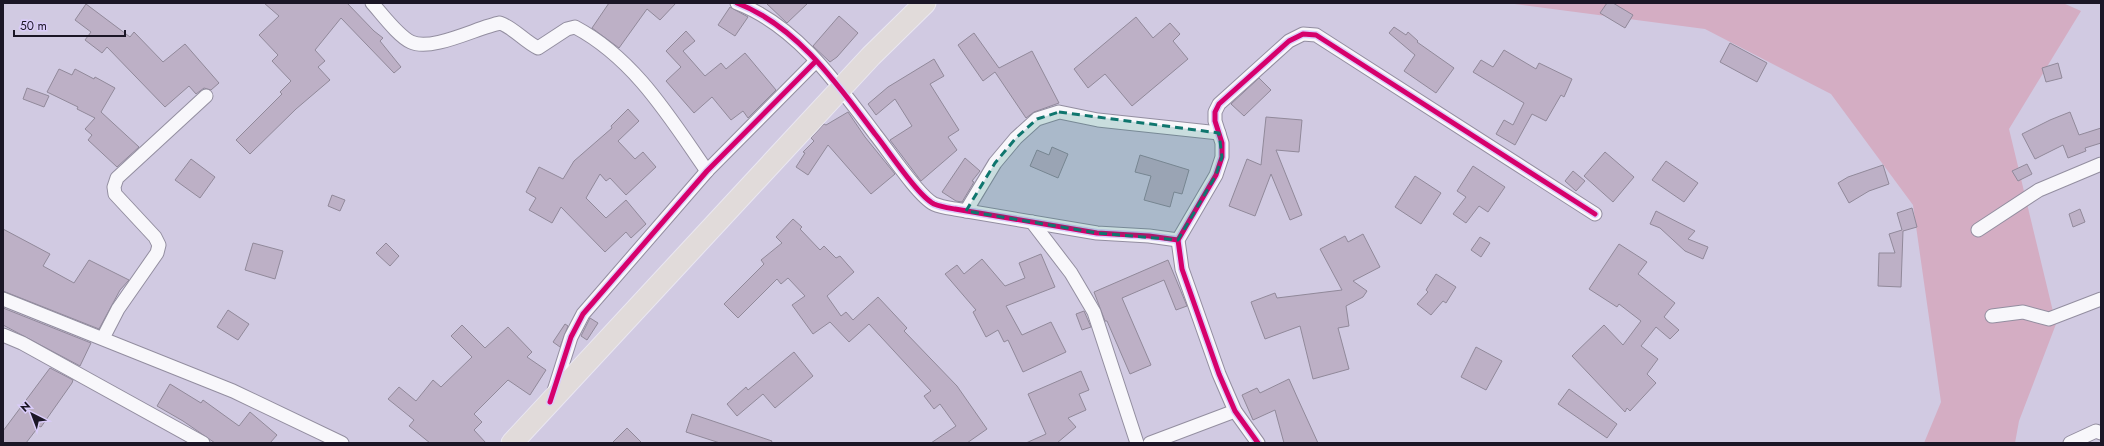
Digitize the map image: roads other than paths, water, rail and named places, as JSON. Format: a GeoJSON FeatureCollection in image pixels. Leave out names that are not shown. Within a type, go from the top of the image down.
{"type":"FeatureCollection","features":[{"type":"Feature","properties":{"kind":"main road"},"geometry":{"type":"LineString","coordinates":[[512,443],[841,89],[925,3]]}},
{"type":"Feature","properties":{"kind":"street"},"geometry":{"type":"LineString","coordinates":[[372,3],[411,42],[423,45],[465,35],[500,22],[509,26],[530,44],[538,48],[567,29],[576,27],[623,62],[648,86],[708,171]]}},
{"type":"Feature","properties":{"kind":"street"},"geometry":{"type":"LineString","coordinates":[[737,3],[747,7],[791,36],[841,89],[918,189],[933,204],[1097,233],[1149,236],[1178,240]]}},
{"type":"Feature","properties":{"kind":"street"},"geometry":{"type":"LineString","coordinates":[[1258,443],[1235,411],[1219,374],[1182,269],[1178,240],[1216,175],[1222,157],[1222,143],[1215,121],[1215,112],[1219,104],[1289,41],[1302,34],[1316,35],[1595,214]]}},
{"type":"Feature","properties":{"kind":"street"},"geometry":{"type":"LineString","coordinates":[[550,402],[571,337],[583,314],[708,171],[815,62]]}},
{"type":"Feature","properties":{"kind":"street"},"geometry":{"type":"LineString","coordinates":[[104,338],[118,309],[157,253],[158,245],[155,237],[115,194],[114,187],[117,178],[206,96]]}},
{"type":"Feature","properties":{"kind":"street"},"geometry":{"type":"LineString","coordinates":[[966,211],[995,164],[1016,138],[1037,119],[1058,112],[1098,120],[1219,133]]}},
{"type":"Feature","properties":{"kind":"street"},"geometry":{"type":"LineString","coordinates":[[1978,230],[2039,190],[2101,164]]}},
{"type":"Feature","properties":{"kind":"street"},"geometry":{"type":"LineString","coordinates":[[1032,222],[1070,273],[1094,312],[1137,443]]}},
{"type":"Feature","properties":{"kind":"street"},"geometry":{"type":"LineString","coordinates":[[3,299],[104,338],[233,391],[342,443]]}},
{"type":"Feature","properties":{"kind":"street"},"geometry":{"type":"LineString","coordinates":[[1992,316],[2023,312],[2049,319],[2101,299]]}},
{"type":"Feature","properties":{"kind":"street"},"geometry":{"type":"LineString","coordinates":[[3,335],[22,343],[203,443]]}},
{"type":"Feature","properties":{"kind":"street"},"geometry":{"type":"LineString","coordinates":[[1150,443],[1235,411]]}},
{"type":"Feature","properties":{"kind":"street"},"geometry":{"type":"LineString","coordinates":[[2070,443],[2096,431],[2101,433]]}}]}
